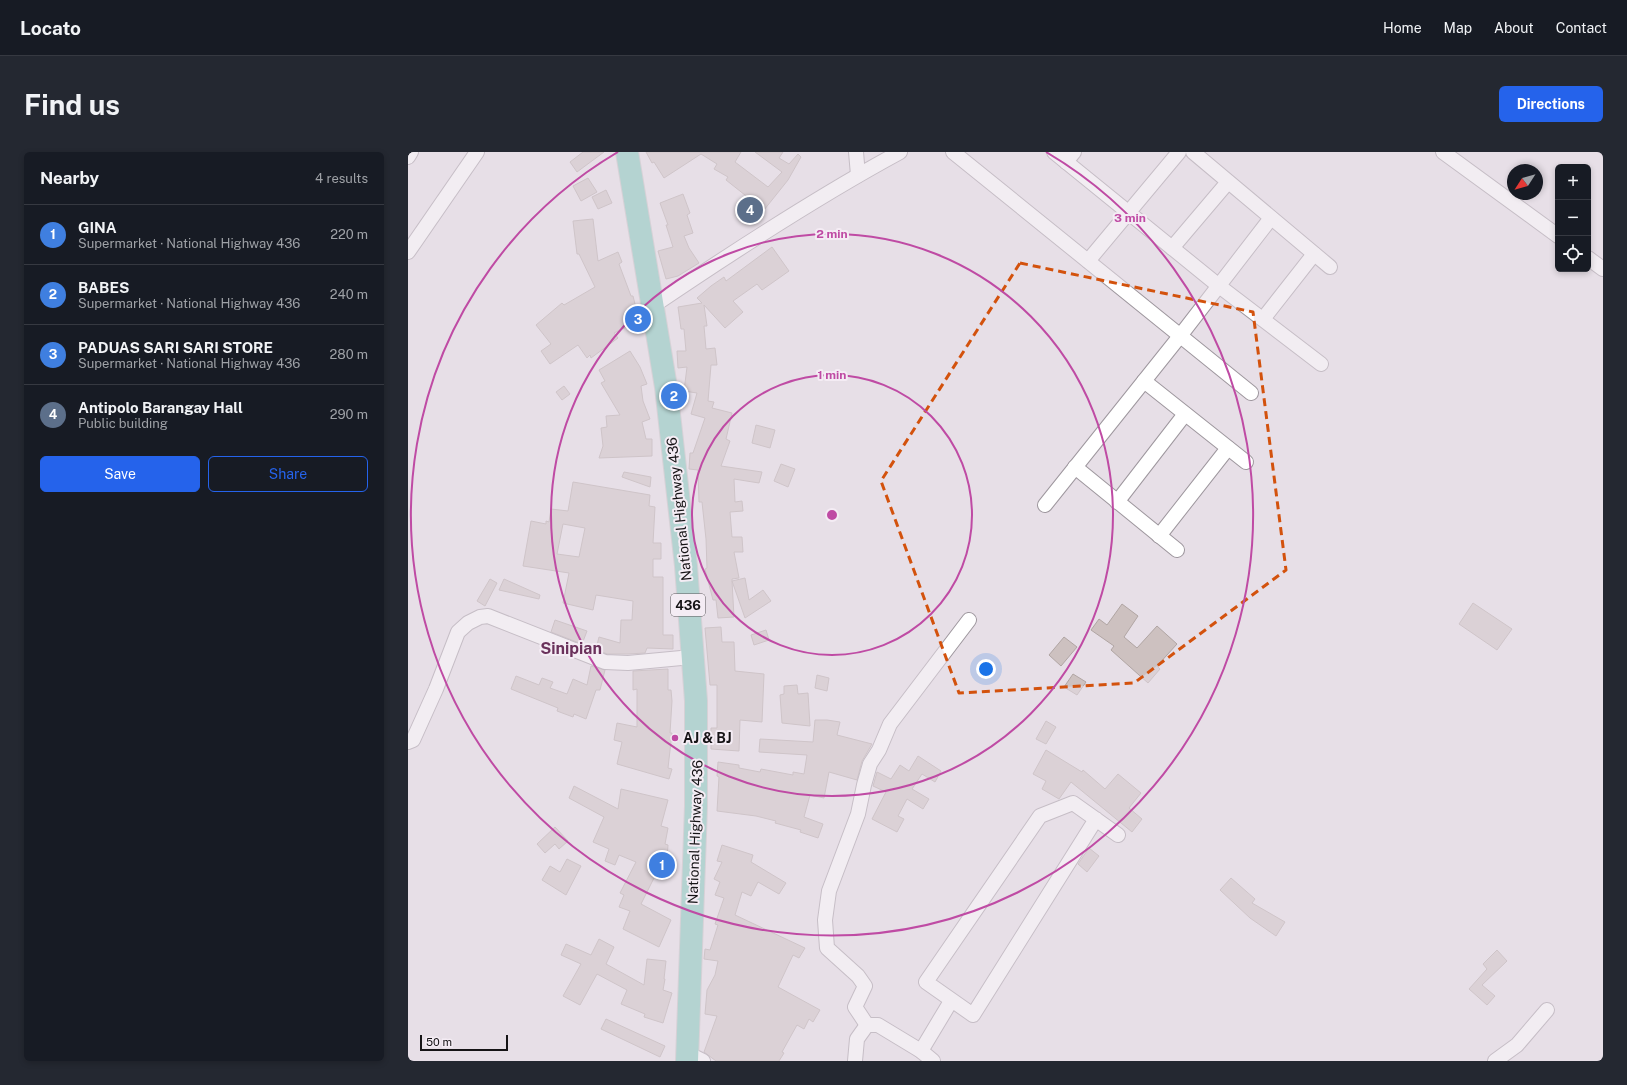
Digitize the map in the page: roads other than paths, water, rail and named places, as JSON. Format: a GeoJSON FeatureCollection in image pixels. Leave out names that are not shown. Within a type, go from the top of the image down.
{"type":"FeatureCollection","features":[{"type":"Feature","properties":{"kind":"main road","name":"National Highway 436"},"geometry":{"type":"LineString","coordinates":[[627,152],[666,387],[683,543],[696,701],[697,752],[693,1058]]}},
{"type":"Feature","properties":{"kind":"street"},"geometry":{"type":"LineString","coordinates":[[408,157],[412,152]]}},
{"type":"Feature","properties":{"kind":"street"},"geometry":{"type":"LineString","coordinates":[[408,252],[477,152]]}},
{"type":"Feature","properties":{"kind":"street"},"geometry":{"type":"LineString","coordinates":[[856,152],[858,175]]}},
{"type":"Feature","properties":{"kind":"street"},"geometry":{"type":"LineString","coordinates":[[653,306],[767,230],[858,175],[900,152]]}},
{"type":"Feature","properties":{"kind":"street"},"geometry":{"type":"LineString","coordinates":[[953,152],[1251,393]]}},
{"type":"Feature","properties":{"kind":"street"},"geometry":{"type":"LineString","coordinates":[[1054,152],[1070,157],[1128,212],[1219,286],[1321,364]]}},
{"type":"Feature","properties":{"kind":"street"},"geometry":{"type":"LineString","coordinates":[[1088,261],[1179,152]]}},
{"type":"Feature","properties":{"kind":"street"},"geometry":{"type":"LineString","coordinates":[[1192,152],[1330,267]]}},
{"type":"Feature","properties":{"kind":"street"},"geometry":{"type":"LineString","coordinates":[[1443,152],[1555,234]]}},
{"type":"Feature","properties":{"kind":"street"},"geometry":{"type":"LineString","coordinates":[[1172,248],[1228,182]]}},
{"type":"Feature","properties":{"kind":"street"},"geometry":{"type":"LineString","coordinates":[[1045,505],[1144,382],[1271,218]]}},
{"type":"Feature","properties":{"kind":"street"},"geometry":{"type":"LineString","coordinates":[[1263,319],[1314,254]]}},
{"type":"Feature","properties":{"kind":"street"},"geometry":{"type":"LineString","coordinates":[[1591,260],[1603,269]]}},
{"type":"Feature","properties":{"kind":"street"},"geometry":{"type":"LineString","coordinates":[[1144,382],[1246,462]]}},
{"type":"Feature","properties":{"kind":"street"},"geometry":{"type":"LineString","coordinates":[[1117,502],[1185,414]]}},
{"type":"Feature","properties":{"kind":"street"},"geometry":{"type":"LineString","coordinates":[[1159,536],[1228,448]]}},
{"type":"Feature","properties":{"kind":"street"},"geometry":{"type":"LineString","coordinates":[[1075,467],[1176,550]]}},
{"type":"Feature","properties":{"kind":"street"},"geometry":{"type":"LineString","coordinates":[[408,742],[413,740],[436,689],[458,632],[468,623],[480,617],[488,616],[605,662],[628,663],[692,657]]}},
{"type":"Feature","properties":{"kind":"street"},"geometry":{"type":"LineString","coordinates":[[867,1025],[855,1007],[865,986],[858,976],[827,948],[825,920],[829,891],[858,814],[870,764],[879,750],[890,724],[968,620]]}},
{"type":"Feature","properties":{"kind":"street"},"geometry":{"type":"LineString","coordinates":[[1096,819],[973,1015],[926,982],[1040,816],[1073,803],[1096,819],[1118,835]]}},
{"type":"Feature","properties":{"kind":"street"},"geometry":{"type":"LineString","coordinates":[[921,1051],[951,1001]]}},
{"type":"Feature","properties":{"kind":"street"},"geometry":{"type":"LineString","coordinates":[[1495,1061],[1517,1045],[1547,1010]]}},
{"type":"Feature","properties":{"kind":"street"},"geometry":{"type":"LineString","coordinates":[[867,1025],[878,1025],[921,1051],[933,1061]]}},
{"type":"Feature","properties":{"kind":"street"},"geometry":{"type":"LineString","coordinates":[[855,1061],[857,1039],[867,1025]]}},
{"type":"Feature","properties":{"kind":"place","name":"Antipolo Barangay Hall"},"geometry":{"type":"Point","coordinates":[750,210]}},
{"type":"Feature","properties":{"kind":"place","name":"PADUAS SARI SARI STORE"},"geometry":{"type":"Point","coordinates":[638,319]}},
{"type":"Feature","properties":{"kind":"place","name":"BABES"},"geometry":{"type":"Point","coordinates":[674,396]}},
{"type":"Feature","properties":{"kind":"place","name":"AJ & BJ"},"geometry":{"type":"Point","coordinates":[675,738]}},
{"type":"Feature","properties":{"kind":"place","name":"GINA"},"geometry":{"type":"Point","coordinates":[662,865]}},
{"type":"Feature","properties":{"kind":"district","name":"Sinipian"},"geometry":{"type":"Point","coordinates":[571,648]}}]}
